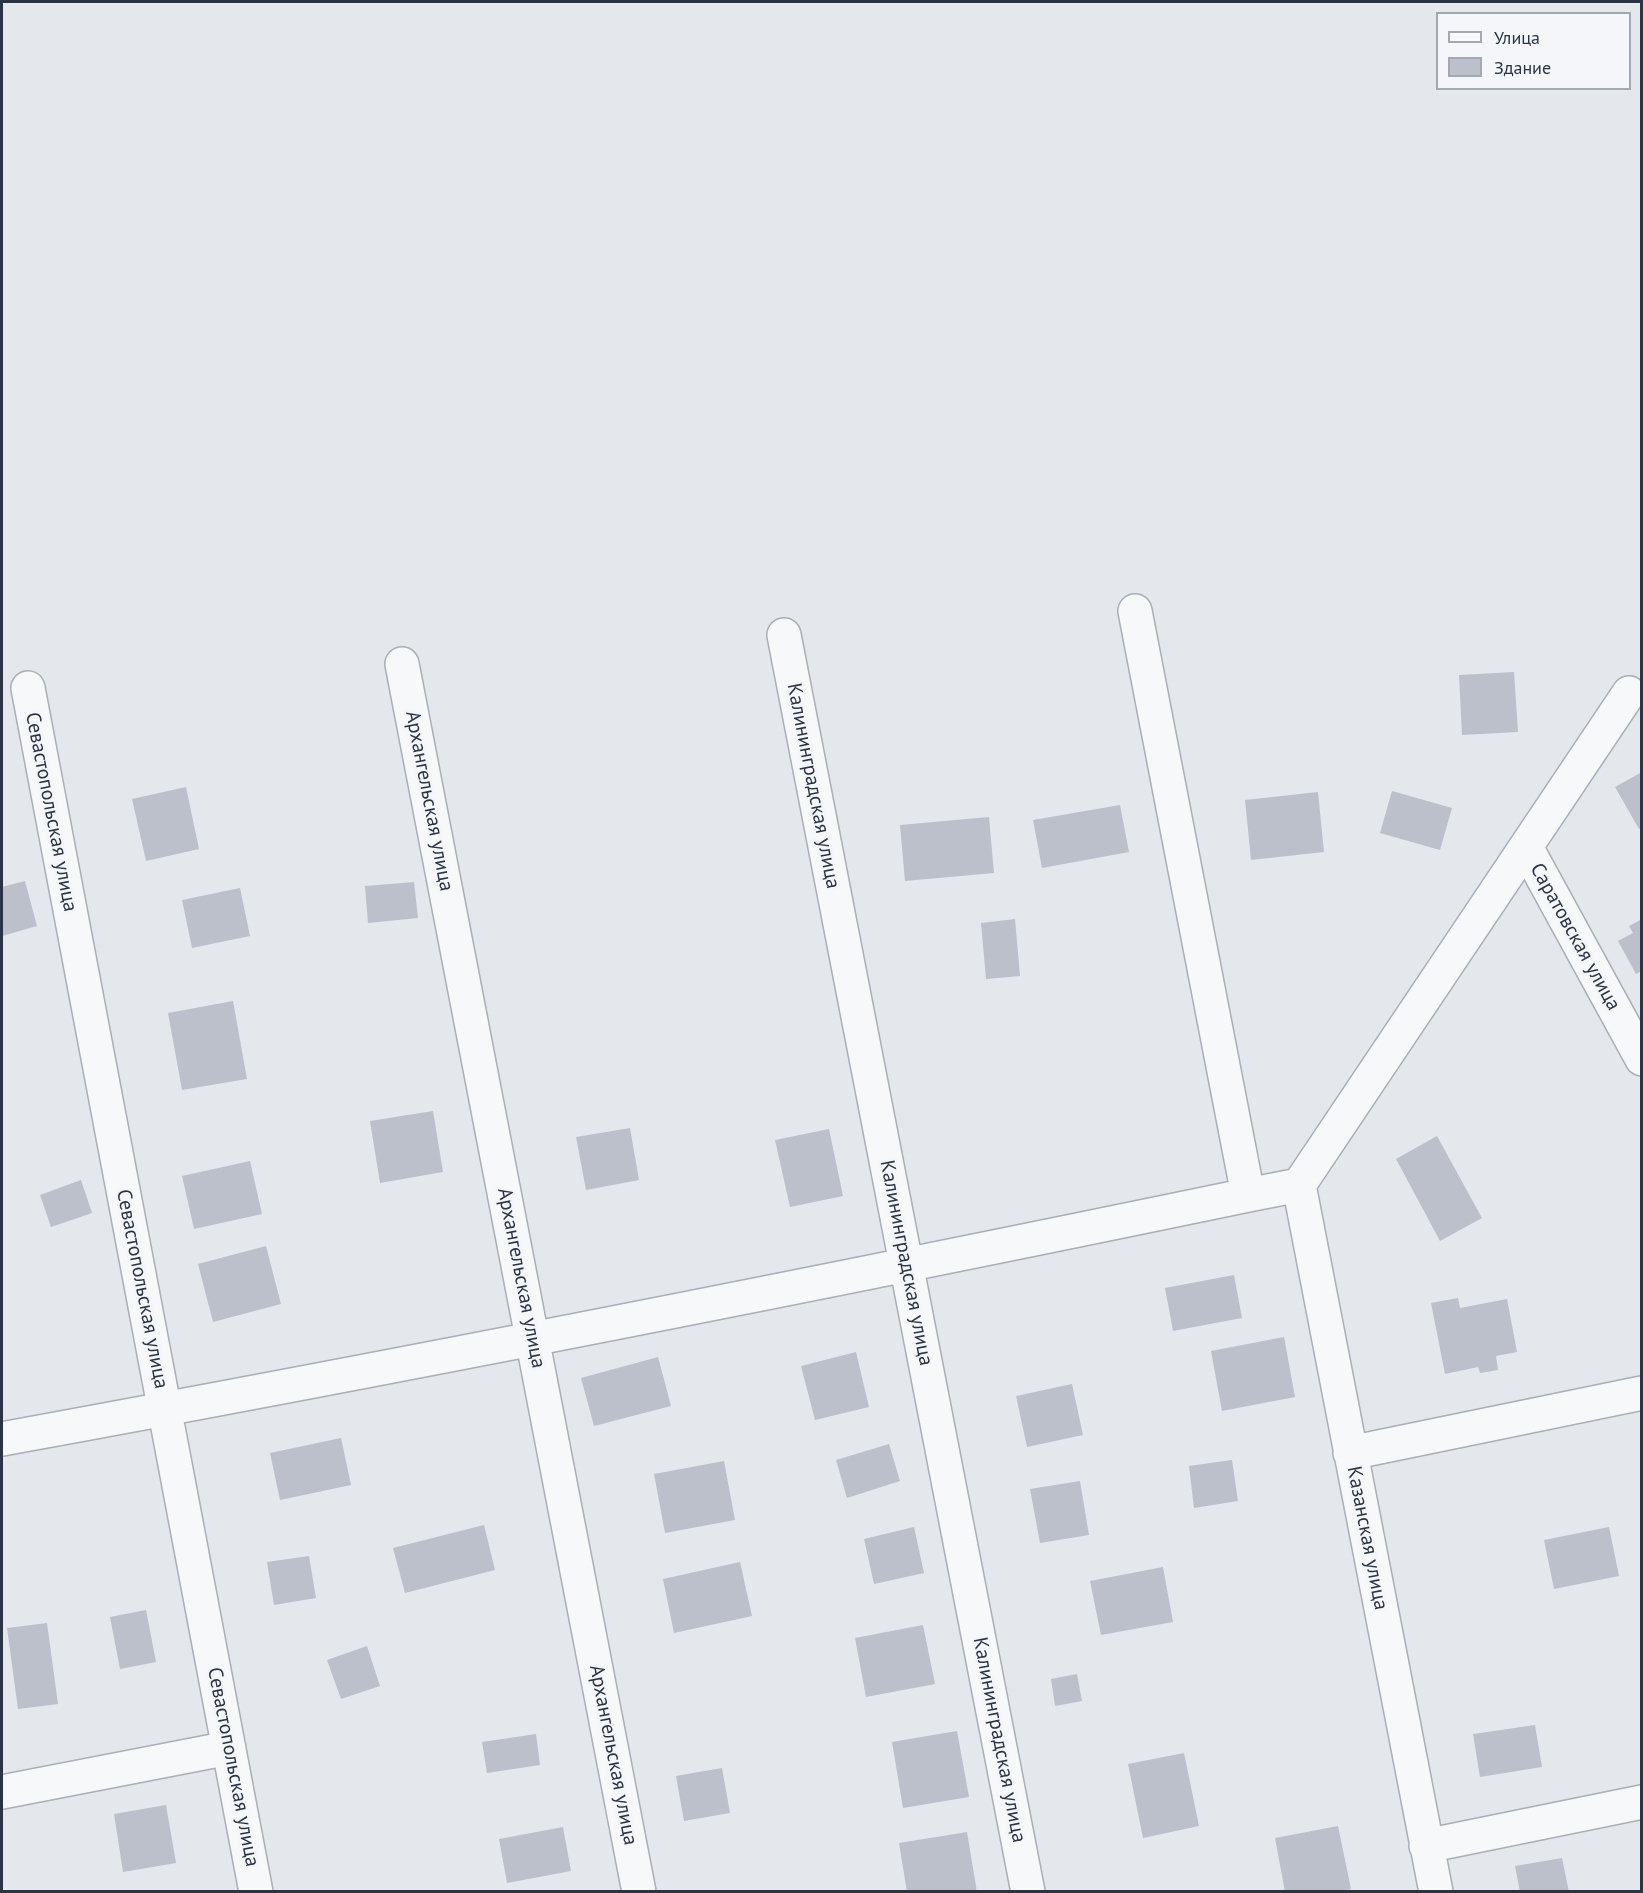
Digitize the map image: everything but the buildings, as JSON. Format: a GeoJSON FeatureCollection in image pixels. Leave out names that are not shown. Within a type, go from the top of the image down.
{"type":"FeatureCollection","features":[{"type":"Feature","properties":{"kind":"street"},"geometry":{"type":"LineString","coordinates":[[1135,611],[1248,1195]]}},
{"type":"Feature","properties":{"kind":"street","name":"Калининградская улица"},"geometry":{"type":"LineString","coordinates":[[784,635],[1028,1892]]}},
{"type":"Feature","properties":{"kind":"street","name":"Архангельская улица"},"geometry":{"type":"LineString","coordinates":[[402,664],[639,1892]]}},
{"type":"Feature","properties":{"kind":"street","name":"Севастопольская улица"},"geometry":{"type":"LineString","coordinates":[[28,688],[256,1892]]}},
{"type":"Feature","properties":{"kind":"street"},"geometry":{"type":"LineString","coordinates":[[2,1439],[907,1266],[1299,1185],[1629,693]]}},
{"type":"Feature","properties":{"kind":"street","name":"Саратовская улица"},"geometry":{"type":"LineString","coordinates":[[1526,847],[1641,1059]]}},
{"type":"Feature","properties":{"kind":"street","name":"Казанская улица"},"geometry":{"type":"LineString","coordinates":[[1299,1185],[1436,1892]]}},
{"type":"Feature","properties":{"kind":"street"},"geometry":{"type":"LineString","coordinates":[[1350,1453],[1641,1393]]}},
{"type":"Feature","properties":{"kind":"street"},"geometry":{"type":"LineString","coordinates":[[2,1792],[229,1748]]}},
{"type":"Feature","properties":{"kind":"street"},"geometry":{"type":"LineString","coordinates":[[1426,1846],[1641,1802]]}}]}
